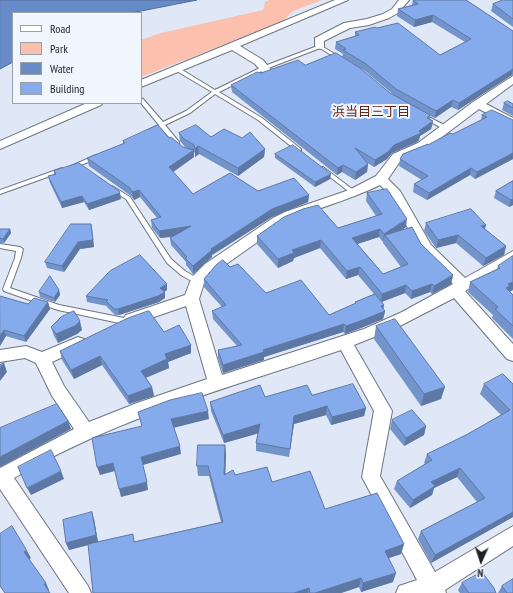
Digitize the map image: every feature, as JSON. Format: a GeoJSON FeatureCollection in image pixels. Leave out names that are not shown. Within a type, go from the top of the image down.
{"type":"FeatureCollection","features":[{"type":"Feature","properties":{"kind":"street"},"geometry":{"type":"LineString","coordinates":[[142,84],[343,0]]}},
{"type":"Feature","properties":{"kind":"street"},"geometry":{"type":"LineString","coordinates":[[320,46],[319,40],[347,25],[369,22],[386,16],[395,11],[404,0]]}},
{"type":"Feature","properties":{"kind":"street"},"geometry":{"type":"LineString","coordinates":[[232,46],[259,62],[266,70]]}},
{"type":"Feature","properties":{"kind":"street"},"geometry":{"type":"LineString","coordinates":[[217,384],[191,299],[197,281],[210,268],[278,221],[290,215],[354,193],[381,179],[397,157],[422,146],[477,104],[513,79]]}},
{"type":"Feature","properties":{"kind":"street"},"geometry":{"type":"LineString","coordinates":[[0,145],[95,104]]}},
{"type":"Feature","properties":{"kind":"street"},"geometry":{"type":"LineString","coordinates":[[477,104],[503,116],[513,123]]}},
{"type":"Feature","properties":{"kind":"street"},"geometry":{"type":"LineString","coordinates":[[381,179],[394,191],[426,248],[513,355]]}},
{"type":"Feature","properties":{"kind":"street"},"geometry":{"type":"LineString","coordinates":[[80,593],[1,477],[32,458],[86,432],[144,408],[370,332],[420,310],[513,256]]}},
{"type":"Feature","properties":{"kind":"street"},"geometry":{"type":"LineString","coordinates":[[42,359],[124,321],[191,299]]}},
{"type":"Feature","properties":{"kind":"street"},"geometry":{"type":"LineString","coordinates":[[344,341],[383,411],[371,477],[434,590]]}},
{"type":"Feature","properties":{"kind":"street"},"geometry":{"type":"LineString","coordinates":[[0,356],[26,352],[42,359],[58,391],[86,432]]}},
{"type":"Feature","properties":{"kind":"street"},"geometry":{"type":"LineString","coordinates":[[406,593],[434,590],[513,535]]}},
{"type":"Feature","properties":{"kind":"lane"},"geometry":{"type":"LineString","coordinates":[[146,133],[163,126],[188,112],[215,92],[320,46],[344,61]]}},
{"type":"Feature","properties":{"kind":"lane"},"geometry":{"type":"LineString","coordinates":[[177,69],[260,119],[305,154]]}},
{"type":"Feature","properties":{"kind":"lane"},"geometry":{"type":"LineString","coordinates":[[142,101],[182,149]]}},
{"type":"Feature","properties":{"kind":"lane"},"geometry":{"type":"LineString","coordinates":[[419,113],[446,128]]}},
{"type":"Feature","properties":{"kind":"lane"},"geometry":{"type":"LineString","coordinates":[[0,192],[83,166],[101,155]]}},
{"type":"Feature","properties":{"kind":"lane"},"geometry":{"type":"LineString","coordinates":[[317,164],[354,193]]}},
{"type":"Feature","properties":{"kind":"lane"},"geometry":{"type":"LineString","coordinates":[[107,184],[128,198],[169,261],[183,273],[197,281]]}},
{"type":"Feature","properties":{"kind":"lane"},"geometry":{"type":"LineString","coordinates":[[0,246],[20,249],[6,289],[58,307],[124,321]]}},
{"type":"Feature","properties":{"kind":"green space"},"geometry":{"type":"Polygon","coordinates":[[[269,0],[322,0],[293,11],[282,22],[142,77],[142,40],[161,33],[263,10],[265,2],[269,0]]]}},
{"type":"Feature","properties":{"kind":"water"},"geometry":{"type":"Polygon","coordinates":[[[0,0],[197,0],[136,12],[12,12],[12,63],[0,69],[0,0]]]}},
{"type":"Feature","properties":{"kind":"building"},"geometry":{"type":"Polygon","coordinates":[[[413,0],[466,0],[513,31],[513,69],[459,103],[453,100],[436,111],[396,89],[366,64],[343,50],[346,49],[336,42],[359,35],[355,32],[398,23],[440,55],[471,39],[433,15],[415,20],[398,9],[418,4],[413,0]]]}},
{"type":"Feature","properties":{"kind":"building"},"geometry":{"type":"Polygon","coordinates":[[[503,0],[513,0],[513,19],[493,4],[503,0]]]}},
{"type":"Feature","properties":{"kind":"building"},"geometry":{"type":"Polygon","coordinates":[[[336,53],[360,68],[390,93],[430,115],[427,118],[433,121],[419,131],[421,133],[394,145],[388,152],[375,160],[355,148],[368,164],[356,172],[343,165],[338,168],[231,85],[257,72],[261,73],[298,60],[305,65],[336,53]]]}},
{"type":"Feature","properties":{"kind":"building"},"geometry":{"type":"Polygon","coordinates":[[[508,101],[513,104],[513,108],[504,103],[508,101]]]}},
{"type":"Feature","properties":{"kind":"building"},"geometry":{"type":"Polygon","coordinates":[[[492,110],[513,120],[513,153],[477,172],[471,168],[429,193],[414,184],[428,176],[400,159],[403,154],[428,145],[450,133],[453,134],[487,117],[482,115],[492,110]]]}},
{"type":"Feature","properties":{"kind":"building"},"geometry":{"type":"Polygon","coordinates":[[[158,125],[169,138],[171,137],[183,147],[194,150],[169,167],[193,194],[230,173],[258,191],[294,178],[309,195],[272,209],[211,249],[212,250],[193,266],[170,238],[191,226],[159,231],[151,220],[161,217],[139,190],[132,192],[130,188],[87,158],[125,143],[123,141],[158,125]]]}},
{"type":"Feature","properties":{"kind":"building"},"geometry":{"type":"Polygon","coordinates":[[[196,125],[211,137],[224,129],[242,138],[250,132],[265,149],[238,168],[198,146],[195,149],[194,145],[184,139],[179,133],[196,125]]]}},
{"type":"Feature","properties":{"kind":"building"},"geometry":{"type":"Polygon","coordinates":[[[293,145],[331,174],[315,182],[275,154],[293,145]]]}},
{"type":"Feature","properties":{"kind":"building"},"geometry":{"type":"Polygon","coordinates":[[[79,163],[120,193],[87,204],[82,196],[61,202],[48,176],[56,174],[54,171],[79,163]]]}},
{"type":"Feature","properties":{"kind":"building"},"geometry":{"type":"Polygon","coordinates":[[[513,181],[513,199],[511,200],[496,191],[513,181]]]}},
{"type":"Feature","properties":{"kind":"building"},"geometry":{"type":"Polygon","coordinates":[[[387,189],[407,219],[384,234],[380,229],[352,238],[383,274],[408,264],[385,235],[412,227],[421,244],[453,275],[434,286],[432,284],[412,291],[406,285],[382,294],[360,267],[347,271],[321,240],[292,250],[294,253],[278,259],[257,236],[284,217],[303,209],[318,205],[338,228],[382,214],[367,193],[387,189]]]}},
{"type":"Feature","properties":{"kind":"building"},"geometry":{"type":"Polygon","coordinates":[[[471,209],[486,225],[481,226],[506,246],[486,258],[458,235],[438,240],[426,223],[471,209]]]}},
{"type":"Feature","properties":{"kind":"building"},"geometry":{"type":"Polygon","coordinates":[[[71,224],[91,224],[93,240],[78,242],[62,266],[45,262],[71,224]]]}},
{"type":"Feature","properties":{"kind":"building"},"geometry":{"type":"Polygon","coordinates":[[[0,229],[10,229],[3,239],[0,238],[0,229]]]}},
{"type":"Feature","properties":{"kind":"building"},"geometry":{"type":"Polygon","coordinates":[[[140,255],[167,284],[160,288],[165,292],[158,296],[118,309],[114,309],[106,301],[108,300],[86,296],[110,271],[140,255]]]}},
{"type":"Feature","properties":{"kind":"building"},"geometry":{"type":"Polygon","coordinates":[[[513,256],[513,282],[508,284],[510,286],[506,288],[513,295],[513,326],[495,309],[498,307],[470,282],[500,268],[498,266],[513,256]]]}},
{"type":"Feature","properties":{"kind":"building"},"geometry":{"type":"Polygon","coordinates":[[[223,260],[230,267],[238,264],[266,293],[301,280],[329,315],[375,294],[384,305],[381,306],[385,311],[346,326],[344,324],[263,350],[264,352],[223,365],[218,350],[242,345],[212,311],[226,305],[204,279],[216,265],[223,260]]]}},
{"type":"Feature","properties":{"kind":"building"},"geometry":{"type":"Polygon","coordinates":[[[50,276],[59,290],[54,298],[39,292],[50,276]]]}},
{"type":"Feature","properties":{"kind":"building"},"geometry":{"type":"Polygon","coordinates":[[[0,296],[28,304],[34,298],[48,302],[24,336],[4,330],[0,336],[0,296]]]}},
{"type":"Feature","properties":{"kind":"building"},"geometry":{"type":"Polygon","coordinates":[[[74,311],[80,321],[75,326],[56,334],[51,327],[61,317],[74,311]]]}},
{"type":"Feature","properties":{"kind":"building"},"geometry":{"type":"Polygon","coordinates":[[[149,311],[164,332],[179,325],[191,345],[165,354],[167,359],[141,371],[152,387],[128,396],[100,356],[71,370],[60,351],[128,318],[149,311]]]}},
{"type":"Feature","properties":{"kind":"building"},"geometry":{"type":"Polygon","coordinates":[[[395,319],[445,387],[424,394],[376,326],[395,319]]]}},
{"type":"Feature","properties":{"kind":"building"},"geometry":{"type":"Polygon","coordinates":[[[503,374],[513,384],[513,512],[435,555],[421,531],[485,498],[460,468],[431,482],[435,486],[413,500],[397,481],[432,460],[427,454],[466,435],[510,410],[484,384],[503,374]]]}},
{"type":"Feature","properties":{"kind":"building"},"geometry":{"type":"Polygon","coordinates":[[[353,384],[366,408],[332,417],[327,406],[294,416],[290,449],[256,443],[260,424],[223,435],[210,402],[260,385],[265,397],[307,385],[312,395],[353,384]]]}},
{"type":"Feature","properties":{"kind":"building"},"geometry":{"type":"Polygon","coordinates":[[[202,393],[208,411],[171,419],[180,446],[141,457],[147,482],[119,489],[113,463],[97,467],[92,438],[142,426],[138,412],[170,400],[202,393]]]}},
{"type":"Feature","properties":{"kind":"building"},"geometry":{"type":"Polygon","coordinates":[[[57,404],[68,421],[0,457],[0,428],[57,404]]]}},
{"type":"Feature","properties":{"kind":"building"},"geometry":{"type":"Polygon","coordinates":[[[412,410],[426,426],[406,438],[392,420],[412,410]]]}},
{"type":"Feature","properties":{"kind":"building"},"geometry":{"type":"Polygon","coordinates":[[[198,445],[225,445],[224,475],[233,470],[235,475],[267,467],[272,482],[310,471],[325,509],[377,493],[404,544],[385,551],[396,573],[363,583],[361,578],[315,593],[310,593],[309,588],[294,593],[93,593],[88,544],[133,534],[134,542],[223,522],[208,466],[197,466],[198,445]]]}},
{"type":"Feature","properties":{"kind":"building"},"geometry":{"type":"Polygon","coordinates":[[[51,450],[61,471],[27,488],[18,467],[51,450]]]}},
{"type":"Feature","properties":{"kind":"building"},"geometry":{"type":"Polygon","coordinates":[[[92,512],[96,535],[66,543],[63,520],[92,512]]]}},
{"type":"Feature","properties":{"kind":"building"},"geometry":{"type":"Polygon","coordinates":[[[12,526],[27,551],[24,552],[46,583],[44,584],[50,593],[5,593],[0,586],[0,534],[12,526]]]}},
{"type":"Feature","properties":{"kind":"building"},"geometry":{"type":"Polygon","coordinates":[[[482,572],[496,593],[469,593],[462,583],[482,572]]]}},
{"type":"Feature","properties":{"kind":"building"},"geometry":{"type":"Polygon","coordinates":[[[513,579],[513,593],[507,593],[502,586],[513,579]]]}},
{"type":"Feature","properties":{"kind":"district","name":"浜当目三丁目"},"geometry":{"type":"Point","coordinates":[371,112]}}]}
